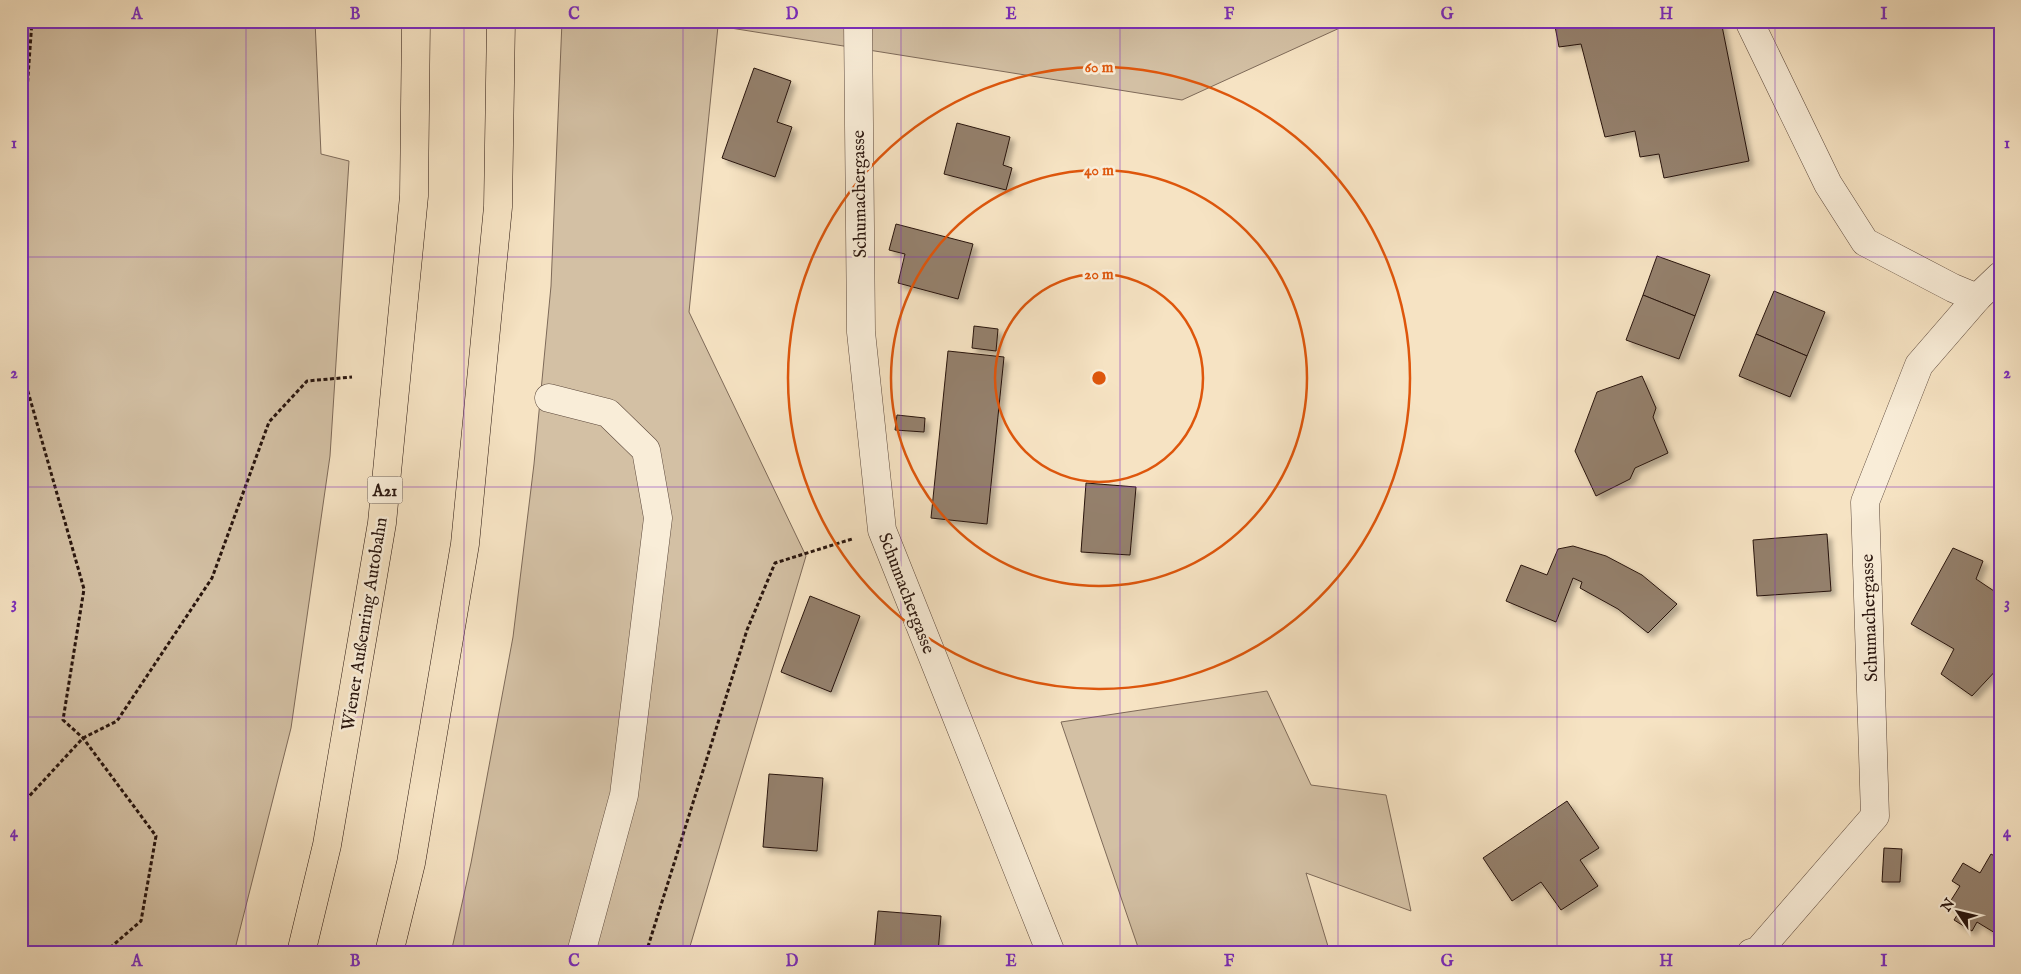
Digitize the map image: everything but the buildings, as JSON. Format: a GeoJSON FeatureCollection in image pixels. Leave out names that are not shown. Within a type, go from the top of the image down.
{"type":"FeatureCollection","features":[{"type":"Feature","properties":{"kind":"highway","name":"Wiener Außenring Autobahn"},"geometry":{"type":"LineString","coordinates":[[301,953],[327,845],[382,523],[414,196],[416,21]]}},
{"type":"Feature","properties":{"kind":"highway"},"geometry":{"type":"LineString","coordinates":[[389,953],[411,863],[466,544],[498,207],[501,21]]}},
{"type":"Feature","properties":{"kind":"street","name":"Schumachergasse"},"geometry":{"type":"LineString","coordinates":[[858,21],[861,332],[882,530],[1051,953]]}},
{"type":"Feature","properties":{"kind":"street"},"geometry":{"type":"LineString","coordinates":[[1749,21],[1828,184],[1865,242],[1953,288],[1977,298]]}},
{"type":"Feature","properties":{"kind":"street","name":"Schumachergasse"},"geometry":{"type":"LineString","coordinates":[[1751,953],[1758,951],[1874,816],[1865,502],[1920,365],[1977,298],[2000,276]]}},
{"type":"Feature","properties":{"kind":"street"},"geometry":{"type":"LineString","coordinates":[[550,398],[608,413],[646,450],[658,518],[624,795],[581,953]]}},
{"type":"Feature","properties":{"kind":"path"},"geometry":{"type":"LineString","coordinates":[[21,173],[32,21]]}},
{"type":"Feature","properties":{"kind":"path"},"geometry":{"type":"LineString","coordinates":[[21,320],[23,374],[84,589],[63,720],[84,738],[156,836],[141,921],[104,953]]}},
{"type":"Feature","properties":{"kind":"path"},"geometry":{"type":"LineString","coordinates":[[21,805],[84,738],[117,721],[212,578],[269,422],[307,381],[352,378]]}},
{"type":"Feature","properties":{"kind":"path"},"geometry":{"type":"LineString","coordinates":[[646,953],[747,630],[776,563],[882,530]]}},
{"type":"Feature","properties":{"kind":"shaded area"},"geometry":{"type":"Polygon","coordinates":[[[21,21],[315,21],[321,154],[349,161],[330,456],[291,728],[234,953],[21,953],[21,21]]]}},
{"type":"Feature","properties":{"kind":"shaded area"},"geometry":{"type":"Polygon","coordinates":[[[562,21],[1355,21],[1182,100],[718,26],[689,312],[806,556],[688,953],[451,953],[471,863],[513,637],[534,464],[551,286],[562,21]]]}},
{"type":"Feature","properties":{"kind":"shaded area"},"geometry":{"type":"Polygon","coordinates":[[[1267,691],[1311,785],[1386,795],[1411,911],[1306,873],[1330,953],[1140,953],[1061,722],[1267,691]]]}}]}
